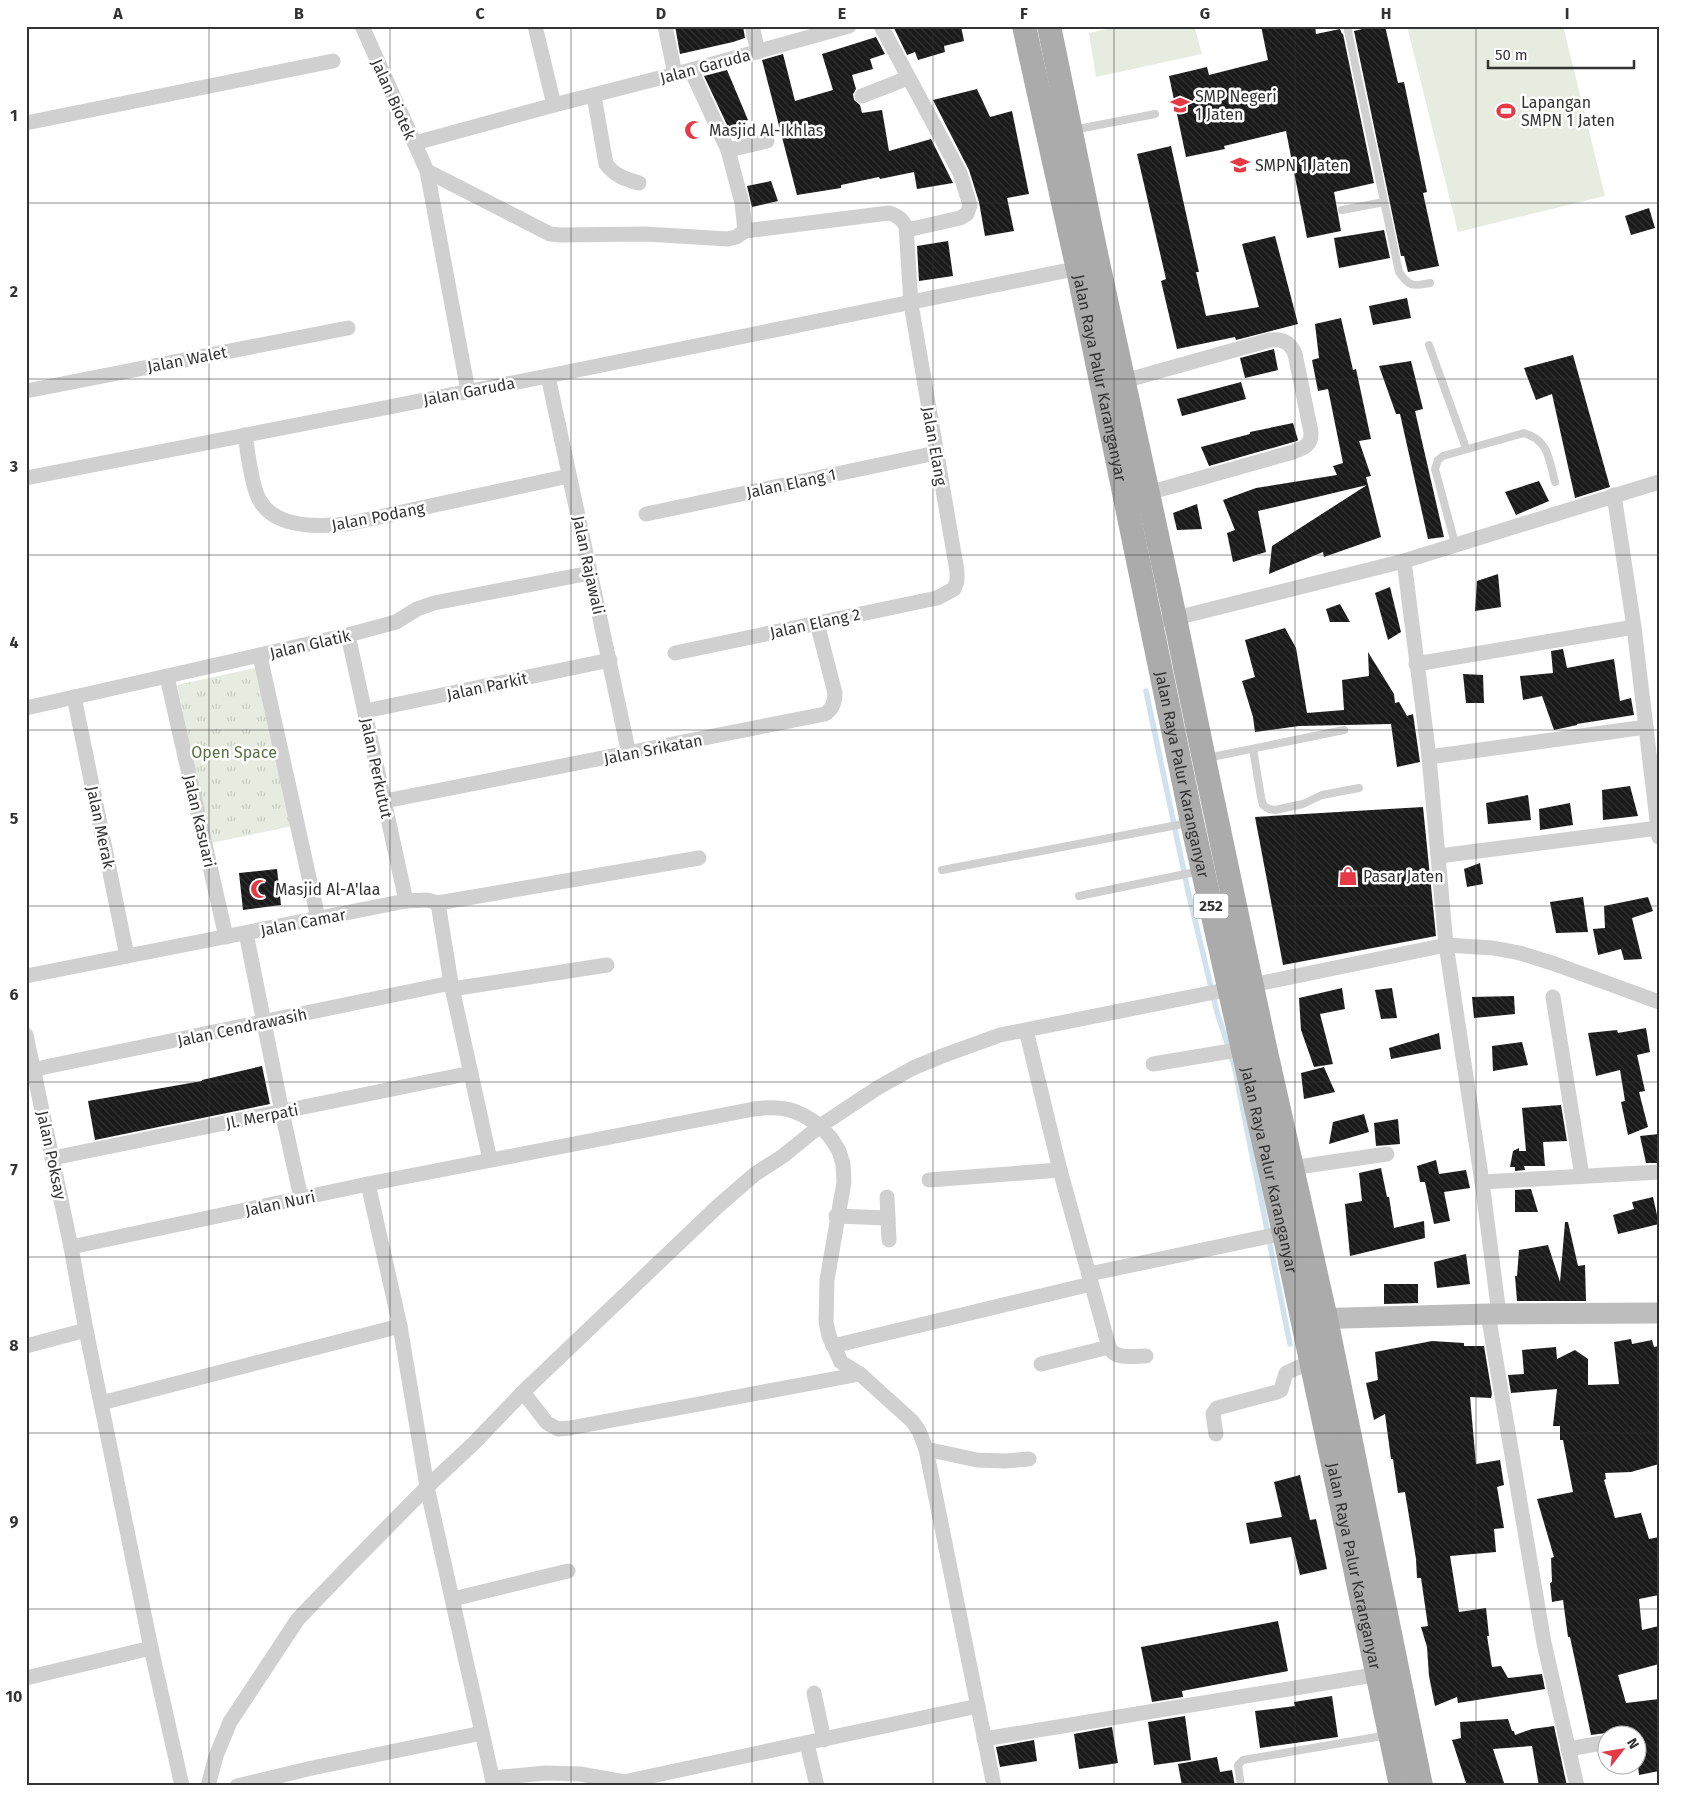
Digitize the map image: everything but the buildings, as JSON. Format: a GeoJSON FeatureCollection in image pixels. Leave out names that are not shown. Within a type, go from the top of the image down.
{"type":"FeatureCollection","features":[{"type":"Feature","properties":{"kind":"main road","name":"Jalan Raya Palur Karanganyar"},"geometry":{"type":"LineString","coordinates":[[1049,26],[1060,132]]}},
{"type":"Feature","properties":{"kind":"main road","name":"Jalan Raya Palur Karanganyar"},"geometry":{"type":"LineString","coordinates":[[1030,27],[1060,132],[1088,266],[1152,624],[1192,762],[1186,823],[1242,1049],[1279,1234],[1301,1320],[1379,1674],[1421,1786]]}},
{"type":"Feature","properties":{"kind":"main road","name":"Jalan Raya Palur Karanganyar"},"geometry":{"type":"LineString","coordinates":[[1088,266],[1124,382],[1176,618],[1192,762],[1226,990]]}},
{"type":"Feature","properties":{"kind":"main road","name":"Jalan Raya Palur Karanganyar"},"geometry":{"type":"LineString","coordinates":[[1242,1049],[1291,1168],[1326,1319],[1379,1674],[1383,1736],[1401,1786]]}},
{"type":"Feature","properties":{"kind":"main road"},"geometry":{"type":"LineString","coordinates":[[1301,1320],[1494,1314],[1659,1313]]}},
{"type":"Feature","properties":{"kind":"street","name":"Jalan Biotek"},"geometry":{"type":"LineString","coordinates":[[362,26],[427,171],[468,391]]}},
{"type":"Feature","properties":{"kind":"street"},"geometry":{"type":"LineString","coordinates":[[535,26],[554,105]]}},
{"type":"Feature","properties":{"kind":"street"},"geometry":{"type":"LineString","coordinates":[[665,26],[675,74]]}},
{"type":"Feature","properties":{"kind":"street"},"geometry":{"type":"LineString","coordinates":[[752,26],[758,52]]}},
{"type":"Feature","properties":{"kind":"street"},"geometry":{"type":"LineString","coordinates":[[427,171],[550,234],[646,234],[728,240],[744,231],[889,213],[896,215],[904,221],[907,230],[960,218],[967,214],[970,205],[960,173],[881,26]]}},
{"type":"Feature","properties":{"kind":"street","name":"Jalan Garuda"},"geometry":{"type":"LineString","coordinates":[[414,143],[846,27]]}},
{"type":"Feature","properties":{"kind":"street"},"geometry":{"type":"LineString","coordinates":[[26,123],[333,61]]}},
{"type":"Feature","properties":{"kind":"street"},"geometry":{"type":"LineString","coordinates":[[691,70],[728,150],[742,203],[744,231]]}},
{"type":"Feature","properties":{"kind":"street"},"geometry":{"type":"LineString","coordinates":[[862,96],[908,78]]}},
{"type":"Feature","properties":{"kind":"street"},"geometry":{"type":"LineString","coordinates":[[594,96],[606,164],[617,175],[639,183]]}},
{"type":"Feature","properties":{"kind":"street"},"geometry":{"type":"LineString","coordinates":[[728,150],[767,141]]}},
{"type":"Feature","properties":{"kind":"street","name":"Jalan Elang"},"geometry":{"type":"LineString","coordinates":[[907,230],[911,304],[956,571],[957,581],[954,589]]}},
{"type":"Feature","properties":{"kind":"street","name":"Jalan Garuda"},"geometry":{"type":"LineString","coordinates":[[26,478],[911,304],[1088,266]]}},
{"type":"Feature","properties":{"kind":"street","name":"Jalan Walet"},"geometry":{"type":"LineString","coordinates":[[26,392],[348,328]]}},
{"type":"Feature","properties":{"kind":"street"},"geometry":{"type":"LineString","coordinates":[[1124,382],[1270,340],[1281,340],[1292,346],[1295,354],[1312,432],[1311,440],[1305,447],[1293,452],[1148,493]]}},
{"type":"Feature","properties":{"kind":"street","name":"Jalan Rajawali"},"geometry":{"type":"LineString","coordinates":[[548,376],[629,754]]}},
{"type":"Feature","properties":{"kind":"street","name":"Jalan Podang"},"geometry":{"type":"LineString","coordinates":[[245,435],[256,492],[262,504],[272,514],[303,525],[347,524],[569,476]]}},
{"type":"Feature","properties":{"kind":"street","name":"Jalan Elang 1"},"geometry":{"type":"LineString","coordinates":[[646,514],[936,453]]}},
{"type":"Feature","properties":{"kind":"street"},"geometry":{"type":"LineString","coordinates":[[1152,624],[1404,561],[1659,482]]}},
{"type":"Feature","properties":{"kind":"street"},"geometry":{"type":"LineString","coordinates":[[1439,856],[1658,832],[1634,627],[1614,495]]}},
{"type":"Feature","properties":{"kind":"street"},"geometry":{"type":"LineString","coordinates":[[1404,561],[1429,757],[1446,944],[1482,1182],[1494,1314],[1544,1643],[1577,1786]]}},
{"type":"Feature","properties":{"kind":"street","name":"Jalan Glatik"},"geometry":{"type":"LineString","coordinates":[[26,708],[348,635],[396,622],[417,609],[434,603],[590,573]]}},
{"type":"Feature","properties":{"kind":"street","name":"Jalan Elang 2"},"geometry":{"type":"LineString","coordinates":[[675,653],[937,598],[954,589]]}},
{"type":"Feature","properties":{"kind":"street","name":"Jalan Srikatan"},"geometry":{"type":"LineString","coordinates":[[385,801],[819,716],[828,712],[835,701],[835,693],[817,623]]}},
{"type":"Feature","properties":{"kind":"street"},"geometry":{"type":"LineString","coordinates":[[1416,664],[1634,627]]}},
{"type":"Feature","properties":{"kind":"street","name":"Jalan Perkutut"},"geometry":{"type":"LineString","coordinates":[[348,635],[406,901]]}},
{"type":"Feature","properties":{"kind":"street"},"geometry":{"type":"LineString","coordinates":[[260,656],[318,918]]}},
{"type":"Feature","properties":{"kind":"street","name":"Jalan Parkit"},"geometry":{"type":"LineString","coordinates":[[365,711],[610,660]]}},
{"type":"Feature","properties":{"kind":"street","name":"Jalan Kasuari"},"geometry":{"type":"LineString","coordinates":[[167,677],[226,936]]}},
{"type":"Feature","properties":{"kind":"street","name":"Jalan Merak"},"geometry":{"type":"LineString","coordinates":[[74,697],[127,956]]}},
{"type":"Feature","properties":{"kind":"street"},"geometry":{"type":"LineString","coordinates":[[1429,757],[1646,727]]}},
{"type":"Feature","properties":{"kind":"street","name":"Jalan Camar"},"geometry":{"type":"LineString","coordinates":[[26,976],[406,901],[427,900],[438,903],[699,858]]}},
{"type":"Feature","properties":{"kind":"street"},"geometry":{"type":"LineString","coordinates":[[438,903],[452,986],[490,1160]]}},
{"type":"Feature","properties":{"kind":"street"},"geometry":{"type":"LineString","coordinates":[[246,933],[301,1198]]}},
{"type":"Feature","properties":{"kind":"street"},"geometry":{"type":"LineString","coordinates":[[208,1786],[216,1756],[230,1722],[298,1619],[427,1487],[474,1443],[523,1392],[717,1207],[755,1174],[783,1156],[820,1126],[879,1087],[914,1068],[1000,1035],[1446,944],[1493,948],[1520,953],[1556,964],[1659,1002]]}},
{"type":"Feature","properties":{"kind":"street","name":"Jalan Cendrawasih"},"geometry":{"type":"LineString","coordinates":[[30,1072],[46,1067],[452,986],[607,965]]}},
{"type":"Feature","properties":{"kind":"street"},"geometry":{"type":"LineString","coordinates":[[1553,997],[1582,1176]]}},
{"type":"Feature","properties":{"kind":"street"},"geometry":{"type":"LineString","coordinates":[[1026,1030],[1060,1170],[1109,1347],[1116,1356],[1146,1356]]}},
{"type":"Feature","properties":{"kind":"street","name":"Jalan Poksay"},"geometry":{"type":"LineString","coordinates":[[26,1034],[30,1072],[53,1158],[151,1648],[182,1786]]}},
{"type":"Feature","properties":{"kind":"street"},"geometry":{"type":"LineString","coordinates":[[1153,1064],[1242,1049]]}},
{"type":"Feature","properties":{"kind":"street","name":"Jl. Merpati"},"geometry":{"type":"LineString","coordinates":[[53,1158],[471,1073]]}},
{"type":"Feature","properties":{"kind":"street","name":"Jalan Nuri"},"geometry":{"type":"LineString","coordinates":[[71,1247],[368,1184],[773,1106],[790,1109],[806,1116],[820,1126],[831,1138],[839,1151],[843,1164],[844,1182],[836,1216],[827,1280],[826,1322],[833,1346],[841,1362],[860,1374],[912,1421],[926,1449],[994,1786]]}},
{"type":"Feature","properties":{"kind":"street"},"geometry":{"type":"LineString","coordinates":[[1291,1168],[1387,1154]]}},
{"type":"Feature","properties":{"kind":"street"},"geometry":{"type":"LineString","coordinates":[[929,1180],[1060,1170]]}},
{"type":"Feature","properties":{"kind":"street"},"geometry":{"type":"LineString","coordinates":[[1482,1182],[1659,1172]]}},
{"type":"Feature","properties":{"kind":"street"},"geometry":{"type":"LineString","coordinates":[[368,1184],[400,1326],[427,1487],[493,1782],[546,1773],[580,1774],[647,1786]]}},
{"type":"Feature","properties":{"kind":"street"},"geometry":{"type":"LineString","coordinates":[[888,1197],[889,1240]]}},
{"type":"Feature","properties":{"kind":"street"},"geometry":{"type":"LineString","coordinates":[[836,1216],[888,1218]]}},
{"type":"Feature","properties":{"kind":"street"},"geometry":{"type":"LineString","coordinates":[[833,1346],[1090,1279],[1279,1234]]}},
{"type":"Feature","properties":{"kind":"street"},"geometry":{"type":"LineString","coordinates":[[101,1403],[400,1326]]}},
{"type":"Feature","properties":{"kind":"street"},"geometry":{"type":"LineString","coordinates":[[26,1346],[86,1330]]}},
{"type":"Feature","properties":{"kind":"street"},"geometry":{"type":"LineString","coordinates":[[1041,1364],[1109,1347]]}},
{"type":"Feature","properties":{"kind":"street"},"geometry":{"type":"LineString","coordinates":[[1216,1434],[1213,1414],[1217,1408],[1277,1392],[1281,1390],[1286,1373],[1310,1362]]}},
{"type":"Feature","properties":{"kind":"street"},"geometry":{"type":"LineString","coordinates":[[523,1392],[547,1422],[558,1429],[564,1429],[860,1374]]}},
{"type":"Feature","properties":{"kind":"street"},"geometry":{"type":"LineString","coordinates":[[926,1449],[977,1460],[1029,1459]]}},
{"type":"Feature","properties":{"kind":"street"},"geometry":{"type":"LineString","coordinates":[[452,1599],[568,1571]]}},
{"type":"Feature","properties":{"kind":"street"},"geometry":{"type":"LineString","coordinates":[[26,1678],[151,1648]]}},
{"type":"Feature","properties":{"kind":"street"},"geometry":{"type":"LineString","coordinates":[[984,1739],[1379,1674]]}},
{"type":"Feature","properties":{"kind":"street"},"geometry":{"type":"LineString","coordinates":[[814,1694],[824,1740]]}},
{"type":"Feature","properties":{"kind":"street"},"geometry":{"type":"LineString","coordinates":[[628,1782],[978,1706]]}},
{"type":"Feature","properties":{"kind":"street"},"geometry":{"type":"LineString","coordinates":[[237,1786],[312,1768],[482,1733]]}},
{"type":"Feature","properties":{"kind":"street"},"geometry":{"type":"LineString","coordinates":[[807,1744],[817,1786]]}},
{"type":"Feature","properties":{"kind":"street"},"geometry":{"type":"LineString","coordinates":[[1568,1749],[1598,1744]]}},
{"type":"Feature","properties":{"kind":"lane"},"geometry":{"type":"LineString","coordinates":[[1347,26],[1399,272],[1409,284],[1414,286],[1430,283]]}},
{"type":"Feature","properties":{"kind":"lane"},"geometry":{"type":"LineString","coordinates":[[1060,132],[1155,114]]}},
{"type":"Feature","properties":{"kind":"lane"},"geometry":{"type":"LineString","coordinates":[[1342,210],[1384,202]]}},
{"type":"Feature","properties":{"kind":"lane"},"geometry":{"type":"LineString","coordinates":[[1430,345],[1466,448]]}},
{"type":"Feature","properties":{"kind":"lane"},"geometry":{"type":"LineString","coordinates":[[1456,546],[1435,469],[1438,460],[1443,456],[1524,433],[1540,440],[1548,453],[1555,482]]}},
{"type":"Feature","properties":{"kind":"lane"},"geometry":{"type":"LineString","coordinates":[[1192,762],[1344,730]]}},
{"type":"Feature","properties":{"kind":"lane"},"geometry":{"type":"LineString","coordinates":[[1253,749],[1263,805],[1269,809],[1275,810],[1303,804],[1322,795],[1359,788]]}},
{"type":"Feature","properties":{"kind":"lane"},"geometry":{"type":"LineString","coordinates":[[942,870],[1186,823]]}},
{"type":"Feature","properties":{"kind":"lane"},"geometry":{"type":"LineString","coordinates":[[1080,896],[1198,872]]}},
{"type":"Feature","properties":{"kind":"lane"},"geometry":{"type":"LineString","coordinates":[[1241,1786],[1238,1765],[1243,1760],[1383,1736]]}},
{"type":"Feature","properties":{"kind":"green space"},"geometry":{"type":"Polygon","coordinates":[[[1120,26],[1194,26],[1202,54],[1096,77],[1089,33],[1120,26]]]}},
{"type":"Feature","properties":{"kind":"green space","name":"Lapangan SMPN 1 Jaten"},"geometry":{"type":"Polygon","coordinates":[[[1407,26],[1563,26],[1605,196],[1458,232],[1407,26]]]}},
{"type":"Feature","properties":{"kind":"green space","name":"Open Space"},"geometry":{"type":"Polygon","coordinates":[[[259,667],[293,826],[211,843],[177,685],[259,667]]]}},
{"type":"Feature","properties":{"kind":"waterway"},"geometry":{"type":"LineString","coordinates":[[1146,691],[1188,891],[1217,1012],[1234,1065],[1290,1344]]}},
{"type":"Feature","properties":{"kind":"place","name":"SMP Negeri 1 Jaten"},"geometry":{"type":"Point","coordinates":[1180,105]}},
{"type":"Feature","properties":{"kind":"place","name":"Lapangan SMPN 1 Jaten"},"geometry":{"type":"Point","coordinates":[1506,111]}},
{"type":"Feature","properties":{"kind":"place","name":"Masjid Al-Ikhlas"},"geometry":{"type":"Point","coordinates":[694,130]}},
{"type":"Feature","properties":{"kind":"place","name":"SMPN 1 Jaten"},"geometry":{"type":"Point","coordinates":[1240,165]}},
{"type":"Feature","properties":{"kind":"place","name":"Pasar Jaten"},"geometry":{"type":"Point","coordinates":[1348,876]}},
{"type":"Feature","properties":{"kind":"place","name":"Masjid Al-A'laa"},"geometry":{"type":"Point","coordinates":[260,889]}}]}
